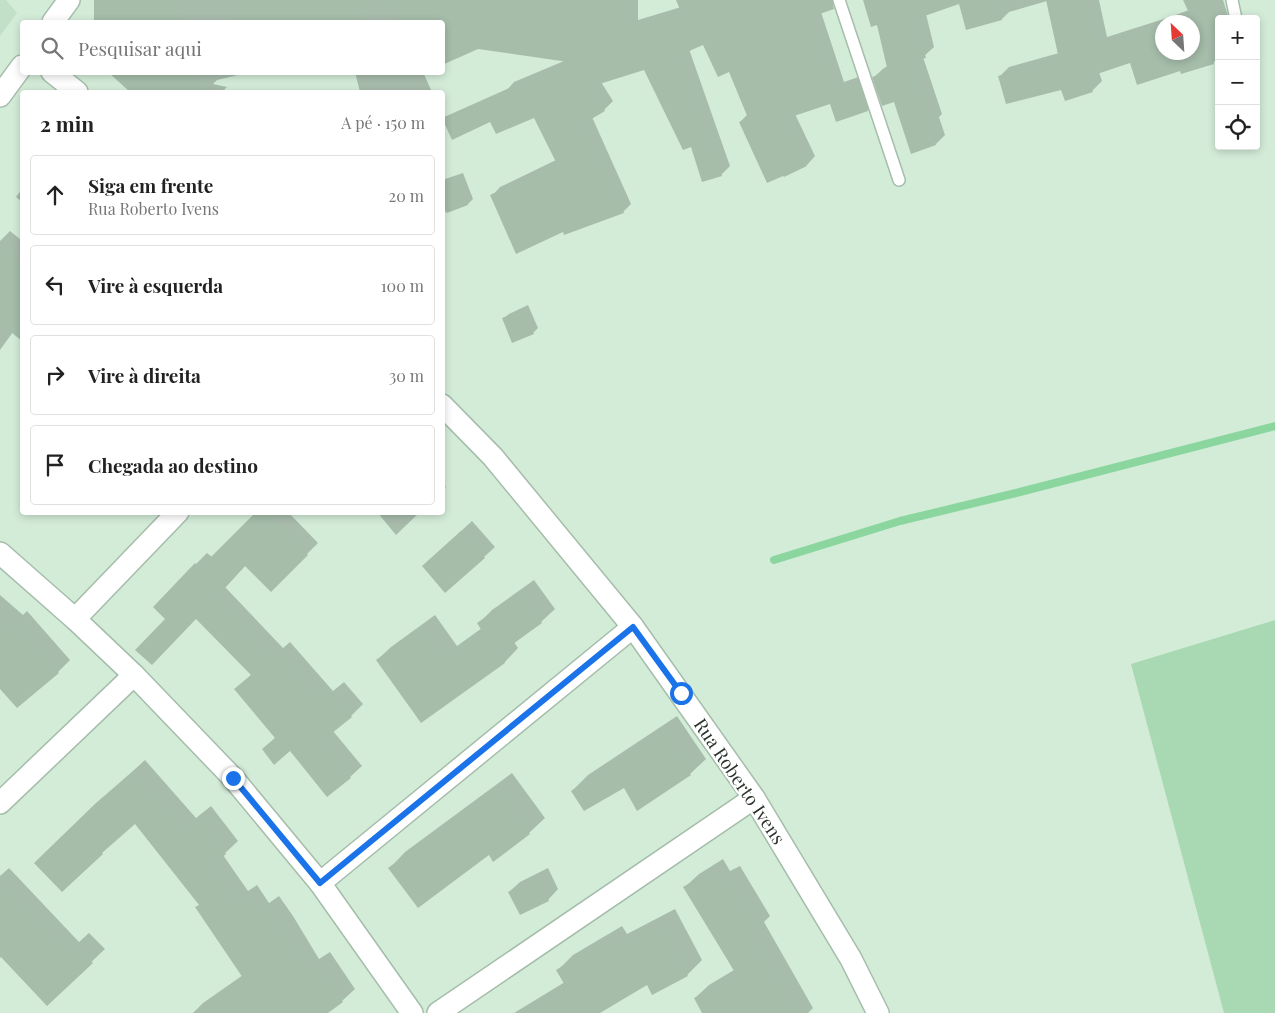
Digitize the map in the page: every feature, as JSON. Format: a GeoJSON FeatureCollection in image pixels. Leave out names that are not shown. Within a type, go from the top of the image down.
{"type":"FeatureCollection","features":[{"type":"Feature","properties":{"kind":"street"},"geometry":{"type":"LineString","coordinates":[[54,20],[68,0]]}},
{"type":"Feature","properties":{"kind":"street"},"geometry":{"type":"LineString","coordinates":[[0,96],[20,69]]}},
{"type":"Feature","properties":{"kind":"street"},"geometry":{"type":"LineString","coordinates":[[56,75],[74,90]]}},
{"type":"Feature","properties":{"kind":"street","name":"Rua Roberto Ivens"},"geometry":{"type":"LineString","coordinates":[[445,408],[493,457],[633,627],[754,798],[851,959],[878,1013]]}},
{"type":"Feature","properties":{"kind":"street"},"geometry":{"type":"LineString","coordinates":[[75,619],[175,515]]}},
{"type":"Feature","properties":{"kind":"street"},"geometry":{"type":"LineString","coordinates":[[0,553],[75,619],[134,675],[233,778],[320,883],[412,1013]]}},
{"type":"Feature","properties":{"kind":"street"},"geometry":{"type":"LineString","coordinates":[[320,883],[633,627]]}},
{"type":"Feature","properties":{"kind":"street"},"geometry":{"type":"LineString","coordinates":[[0,803],[134,675]]}},
{"type":"Feature","properties":{"kind":"street"},"geometry":{"type":"LineString","coordinates":[[438,1013],[754,798]]}},
{"type":"Feature","properties":{"kind":"lane"},"geometry":{"type":"LineString","coordinates":[[839,0],[898,180]]}},
{"type":"Feature","properties":{"kind":"lane"},"geometry":{"type":"LineString","coordinates":[[1232,0],[1235,15]]}},
{"type":"Feature","properties":{"kind":"shaded area"},"geometry":{"type":"Polygon","coordinates":[[[0,0],[6,0],[17,13],[0,36],[0,0]]]}},
{"type":"Feature","properties":{"kind":"shaded area"},"geometry":{"type":"Polygon","coordinates":[[[1275,620],[1275,1013],[1224,1013],[1131,664],[1275,620]]]}},
{"type":"Feature","properties":{"kind":"building"},"geometry":{"type":"Polygon","coordinates":[[[94,0],[174,0],[181,20],[94,20],[94,0]]]}},
{"type":"Feature","properties":{"kind":"building"},"geometry":{"type":"Polygon","coordinates":[[[240,0],[368,0],[361,20],[235,20],[240,0]]]}},
{"type":"Feature","properties":{"kind":"building"},"geometry":{"type":"Polygon","coordinates":[[[392,0],[630,0],[630,28],[681,12],[676,0],[832,0],[834,9],[811,17],[835,90],[858,82],[868,111],[836,122],[830,104],[785,119],[807,166],[767,183],[739,122],[748,118],[729,72],[718,77],[703,45],[680,55],[722,176],[702,182],[691,147],[683,150],[644,70],[590,87],[605,111],[583,124],[624,213],[564,235],[563,232],[516,254],[490,195],[557,164],[534,118],[496,134],[490,122],[452,140],[445,125],[445,117],[568,62],[478,49],[445,64],[445,20],[442,20],[442,17],[428,20],[397,20],[392,0]]]}},
{"type":"Feature","properties":{"kind":"building"},"geometry":{"type":"Polygon","coordinates":[[[863,0],[997,0],[1002,20],[966,30],[959,4],[916,19],[926,58],[912,61],[933,125],[930,126],[936,145],[911,154],[894,102],[882,106],[872,77],[888,72],[877,25],[871,27],[863,0]]]}},
{"type":"Feature","properties":{"kind":"building"},"geometry":{"type":"Polygon","coordinates":[[[1046,0],[1088,0],[1098,45],[1155,26],[1155,60],[1200,60],[1200,15],[1190,15],[1183,0],[1212,0],[1217,15],[1215,15],[1215,36],[1206,39],[1214,64],[1181,74],[1180,71],[1137,85],[1130,63],[1088,77],[1093,92],[1065,101],[1061,90],[1006,104],[998,76],[1059,59],[1046,0]]]}},
{"type":"Feature","properties":{"kind":"building"},"geometry":{"type":"Polygon","coordinates":[[[111,75],[194,75],[211,90],[128,90],[111,75]]]}},
{"type":"Feature","properties":{"kind":"building"},"geometry":{"type":"Polygon","coordinates":[[[459,178],[468,205],[447,213],[445,209],[445,182],[459,178]]]}},
{"type":"Feature","properties":{"kind":"building"},"geometry":{"type":"Polygon","coordinates":[[[0,247],[20,263],[20,339],[0,323],[0,247]]]}},
{"type":"Feature","properties":{"kind":"building"},"geometry":{"type":"Polygon","coordinates":[[[523,310],[534,334],[512,343],[502,318],[523,310]]]}},
{"type":"Feature","properties":{"kind":"building"},"geometry":{"type":"Polygon","coordinates":[[[253,515],[268,515],[308,555],[271,592],[245,566],[215,599],[271,658],[278,652],[321,701],[332,692],[352,717],[321,742],[351,778],[327,797],[290,751],[274,765],[262,749],[275,738],[234,689],[251,675],[196,619],[152,665],[135,650],[165,619],[153,607],[195,563],[200,568],[253,515]]]}},
{"type":"Feature","properties":{"kind":"building"},"geometry":{"type":"Polygon","coordinates":[[[461,531],[485,558],[445,593],[422,566],[461,531]]]}},
{"type":"Feature","properties":{"kind":"building"},"geometry":{"type":"Polygon","coordinates":[[[520,593],[542,623],[499,654],[505,663],[421,723],[376,660],[421,628],[443,659],[482,631],[477,623],[520,593]]]}},
{"type":"Feature","properties":{"kind":"building"},"geometry":{"type":"Polygon","coordinates":[[[15,622],[59,673],[17,708],[0,689],[0,635],[15,622]]]}},
{"type":"Feature","properties":{"kind":"building"},"geometry":{"type":"Polygon","coordinates":[[[661,730],[691,775],[637,811],[624,788],[584,811],[571,791],[661,730]]]}},
{"type":"Feature","properties":{"kind":"building"},"geometry":{"type":"Polygon","coordinates":[[[132,772],[183,830],[197,818],[226,854],[210,867],[234,903],[244,897],[256,915],[266,907],[306,971],[317,964],[343,1002],[328,1013],[193,1013],[243,978],[195,907],[199,905],[135,824],[62,892],[34,863],[96,803],[132,772]]]}},
{"type":"Feature","properties":{"kind":"building"},"geometry":{"type":"Polygon","coordinates":[[[495,788],[530,834],[493,862],[489,855],[418,908],[388,868],[495,788]]]}},
{"type":"Feature","properties":{"kind":"building"},"geometry":{"type":"Polygon","coordinates":[[[709,872],[716,884],[726,878],[757,931],[750,935],[794,1013],[702,1013],[694,998],[736,974],[683,887],[709,872]]]}},
{"type":"Feature","properties":{"kind":"building"},"geometry":{"type":"Polygon","coordinates":[[[537,877],[549,901],[520,915],[508,892],[537,877]]]}},
{"type":"Feature","properties":{"kind":"building"},"geometry":{"type":"Polygon","coordinates":[[[0,885],[66,954],[75,945],[93,963],[47,1006],[0,956],[0,885]]]}},
{"type":"Feature","properties":{"kind":"building"},"geometry":{"type":"Polygon","coordinates":[[[659,923],[688,976],[652,995],[647,985],[600,1013],[521,1013],[566,987],[556,970],[606,940],[611,949],[659,923]]]}},
{"type":"Feature","properties":{"kind":"waterway"},"geometry":{"type":"LineString","coordinates":[[774,560],[900,521],[1275,426]]}},
{"type":"Feature","properties":{"kind":"route"},"geometry":{"type":"LineString","coordinates":[[233,778],[320,883],[633,627],[681,693]]}}]}
